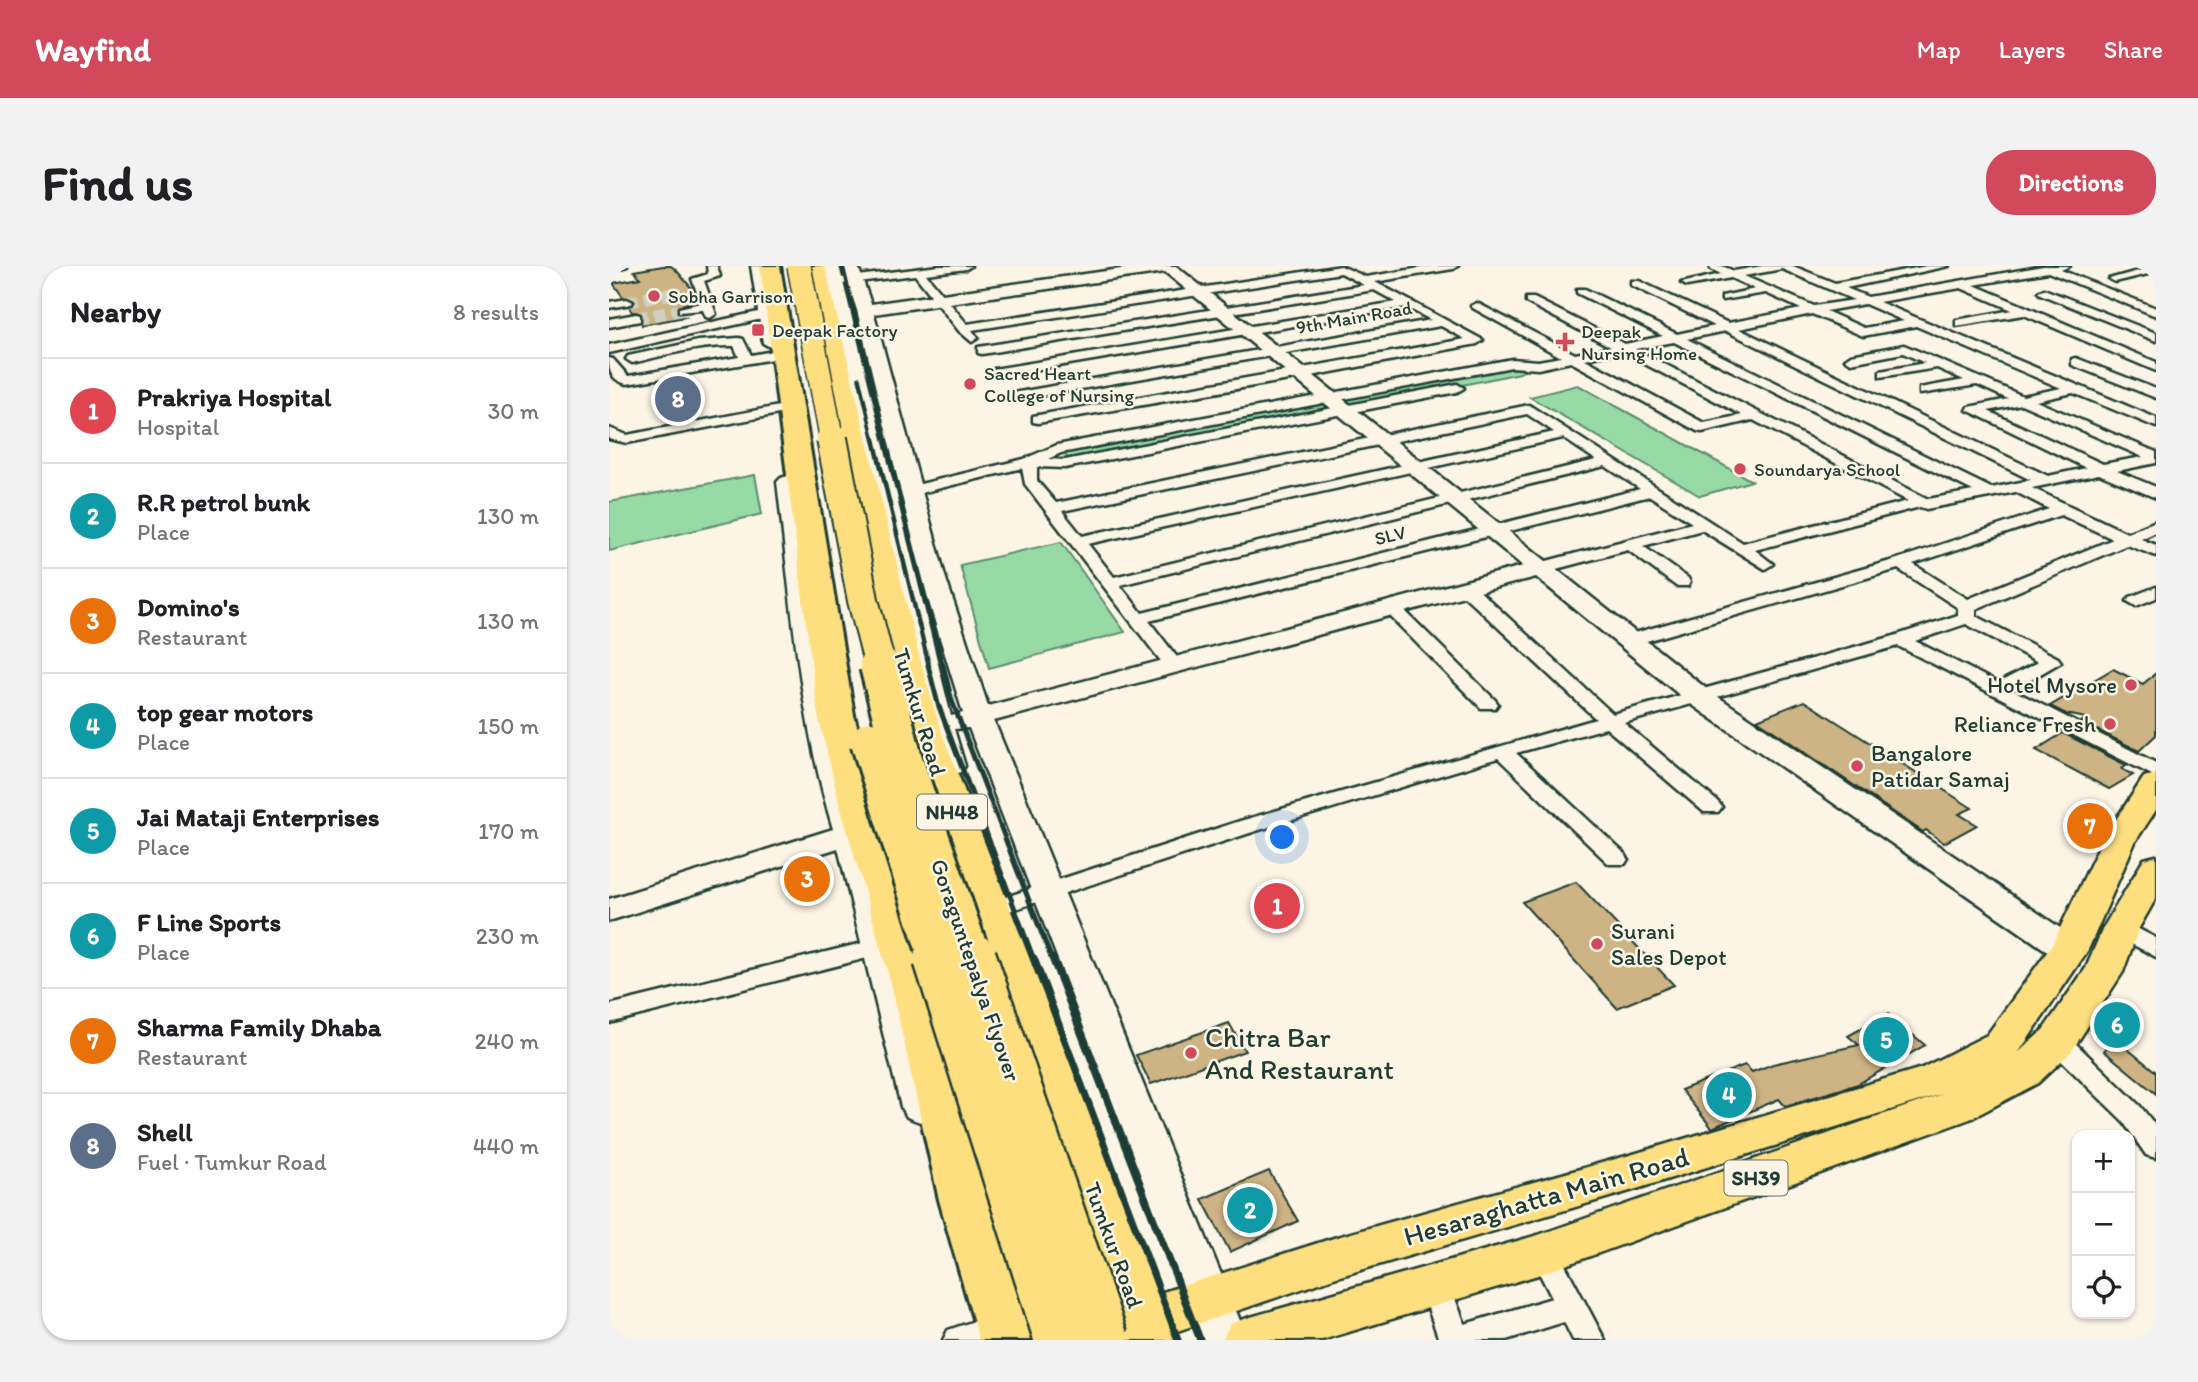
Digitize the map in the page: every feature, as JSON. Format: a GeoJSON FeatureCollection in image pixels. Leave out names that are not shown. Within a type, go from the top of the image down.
{"type":"FeatureCollection","features":[{"type":"Feature","properties":{"kind":"highway","name":"Goraguntepalya Flyover"},"geometry":{"type":"LineString","coordinates":[[784,266],[843,616],[875,759],[1060,1340]]}},
{"type":"Feature","properties":{"kind":"highway","name":"Goraguntepalya Flyover"},"geometry":{"type":"LineString","coordinates":[[799,266],[866,612],[903,760],[1103,1340]]}},
{"type":"Feature","properties":{"kind":"highway","name":"Tumkur Road"},"geometry":{"type":"LineString","coordinates":[[837,272],[859,465],[901,652],[921,725],[996,908],[1158,1329]]}},
{"type":"Feature","properties":{"kind":"highway"},"geometry":{"type":"LineString","coordinates":[[767,294],[800,474],[818,655],[848,767],[913,984],[965,1200],[984,1338]]}},
{"type":"Feature","properties":{"kind":"highway"},"geometry":{"type":"LineString","coordinates":[[800,474],[859,465]]}},
{"type":"Feature","properties":{"kind":"main road","name":"Hesaraghatta Main Road"},"geometry":{"type":"LineString","coordinates":[[1075,1340],[1158,1329],[1210,1300],[1337,1257],[1630,1173],[1935,1080],[2001,1045],[2069,950],[2118,842],[2156,784]]}},
{"type":"Feature","properties":{"kind":"main road","name":"Hesaraghatta Main Road"},"geometry":{"type":"LineString","coordinates":[[1247,1340],[1544,1253],[1955,1107],[2023,1072],[2057,1041],[2104,972],[2139,939],[2156,867]]}},
{"type":"Feature","properties":{"kind":"street"},"geometry":{"type":"LineString","coordinates":[[609,268],[622,266]]}},
{"type":"Feature","properties":{"kind":"street"},"geometry":{"type":"LineString","coordinates":[[708,310],[696,289],[698,279],[714,276],[712,266]]}},
{"type":"Feature","properties":{"kind":"street"},"geometry":{"type":"LineString","coordinates":[[759,266],[767,294],[760,357],[779,410],[818,655],[831,774],[850,834],[984,1338]]}},
{"type":"Feature","properties":{"kind":"street"},"geometry":{"type":"LineString","coordinates":[[837,272],[918,272],[966,266]]}},
{"type":"Feature","properties":{"kind":"street"},"geometry":{"type":"LineString","coordinates":[[865,310],[1170,266],[1698,696],[2069,950]]}},
{"type":"Feature","properties":{"kind":"street"},"geometry":{"type":"LineString","coordinates":[[982,350],[1221,310],[1453,266]]}},
{"type":"Feature","properties":{"kind":"street"},"geometry":{"type":"LineString","coordinates":[[1833,287],[1944,266]]}},
{"type":"Feature","properties":{"kind":"street"},"geometry":{"type":"LineString","coordinates":[[897,494],[1029,462],[1065,464],[1512,363],[1538,365],[1814,310],[2045,267],[2065,266]]}},
{"type":"Feature","properties":{"kind":"street"},"geometry":{"type":"LineString","coordinates":[[1714,267],[2156,458]]}},
{"type":"Feature","properties":{"kind":"street"},"geometry":{"type":"LineString","coordinates":[[2045,267],[2156,312]]}},
{"type":"Feature","properties":{"kind":"street"},"geometry":{"type":"LineString","coordinates":[[1787,268],[2156,423]]}},
{"type":"Feature","properties":{"kind":"street"},"geometry":{"type":"LineString","coordinates":[[1686,283],[1787,268],[1815,268]]}},
{"type":"Feature","properties":{"kind":"street"},"geometry":{"type":"LineString","coordinates":[[963,328],[1343,269],[1477,340],[1301,374],[1047,434],[1029,462],[1030,481],[1174,665]]}},
{"type":"Feature","properties":{"kind":"street"},"geometry":{"type":"LineString","coordinates":[[2115,279],[2156,269]]}},
{"type":"Feature","properties":{"kind":"street"},"geometry":{"type":"LineString","coordinates":[[837,272],[865,310],[940,727],[996,908],[1248,826],[1608,720],[1900,640],[2156,526]]}},
{"type":"Feature","properties":{"kind":"street"},"geometry":{"type":"LineString","coordinates":[[837,272],[897,494],[933,576],[978,717],[1226,1340]]}},
{"type":"Feature","properties":{"kind":"street"},"geometry":{"type":"LineString","coordinates":[[918,272],[1018,396],[1047,434],[1065,464]]}},
{"type":"Feature","properties":{"kind":"street"},"geometry":{"type":"LineString","coordinates":[[1726,298],[1819,281]]}},
{"type":"Feature","properties":{"kind":"street"},"geometry":{"type":"LineString","coordinates":[[1635,283],[2046,481]]}},
{"type":"Feature","properties":{"kind":"street"},"geometry":{"type":"LineString","coordinates":[[1962,284],[2156,367]]}},
{"type":"Feature","properties":{"kind":"street"},"geometry":{"type":"LineString","coordinates":[[1581,291],[1989,493]]}},
{"type":"Feature","properties":{"kind":"street"},"geometry":{"type":"LineString","coordinates":[[2043,292],[2156,337]]}},
{"type":"Feature","properties":{"kind":"street"},"geometry":{"type":"LineString","coordinates":[[609,337],[767,294]]}},
{"type":"Feature","properties":{"kind":"street"},"geometry":{"type":"LineString","coordinates":[[609,349],[767,294]]}},
{"type":"Feature","properties":{"kind":"street"},"geometry":{"type":"LineString","coordinates":[[2089,310],[2152,295]]}},
{"type":"Feature","properties":{"kind":"street"},"geometry":{"type":"LineString","coordinates":[[1529,300],[1926,504],[2156,458]]}},
{"type":"Feature","properties":{"kind":"street"},"geometry":{"type":"LineString","coordinates":[[609,305],[627,302]]}},
{"type":"Feature","properties":{"kind":"street"},"geometry":{"type":"LineString","coordinates":[[999,372],[1409,303]]}},
{"type":"Feature","properties":{"kind":"street"},"geometry":{"type":"LineString","coordinates":[[1477,306],[1702,428],[1755,416]]}},
{"type":"Feature","properties":{"kind":"street"},"geometry":{"type":"LineString","coordinates":[[683,310],[708,310]]}},
{"type":"Feature","properties":{"kind":"street"},"geometry":{"type":"LineString","coordinates":[[1960,323],[2025,311]]}},
{"type":"Feature","properties":{"kind":"street"},"geometry":{"type":"LineString","coordinates":[[609,323],[636,318]]}},
{"type":"Feature","properties":{"kind":"street","name":"9th Main Road"},"geometry":{"type":"LineString","coordinates":[[1018,396],[1443,322]]}},
{"type":"Feature","properties":{"kind":"street"},"geometry":{"type":"LineString","coordinates":[[1863,332],[1914,323]]}},
{"type":"Feature","properties":{"kind":"street"},"geometry":{"type":"LineString","coordinates":[[1851,359],[1955,340]]}},
{"type":"Feature","properties":{"kind":"street"},"geometry":{"type":"LineString","coordinates":[[725,341],[739,342],[760,357],[693,371],[627,380],[621,378],[610,363],[725,341]]}},
{"type":"Feature","properties":{"kind":"street"},"geometry":{"type":"LineString","coordinates":[[1885,374],[1987,354]]}},
{"type":"Feature","properties":{"kind":"street"},"geometry":{"type":"LineString","coordinates":[[2076,362],[2156,394]]}},
{"type":"Feature","properties":{"kind":"street"},"geometry":{"type":"LineString","coordinates":[[1047,434],[1337,404],[1527,373],[1538,365]]}},
{"type":"Feature","properties":{"kind":"street"},"geometry":{"type":"LineString","coordinates":[[1898,409],[1926,396],[1977,381],[2030,371]]}},
{"type":"Feature","properties":{"kind":"street"},"geometry":{"type":"LineString","coordinates":[[2073,389],[1974,410],[2156,493]]}},
{"type":"Feature","properties":{"kind":"street"},"geometry":{"type":"LineString","coordinates":[[1051,509],[1529,409],[1765,564]]}},
{"type":"Feature","properties":{"kind":"street"},"geometry":{"type":"LineString","coordinates":[[609,432],[627,439],[779,410]]}},
{"type":"Feature","properties":{"kind":"street"},"geometry":{"type":"LineString","coordinates":[[1077,542],[1566,433]]}},
{"type":"Feature","properties":{"kind":"street"},"geometry":{"type":"LineString","coordinates":[[1109,583],[1608,461]]}},
{"type":"Feature","properties":{"kind":"street"},"geometry":{"type":"LineString","coordinates":[[2018,487],[2061,510],[2156,551]]}},
{"type":"Feature","properties":{"kind":"street","name":"SLV"},"geometry":{"type":"LineString","coordinates":[[1138,619],[1652,491]]}},
{"type":"Feature","properties":{"kind":"street"},"geometry":{"type":"LineString","coordinates":[[1741,550],[1922,502]]}},
{"type":"Feature","properties":{"kind":"street"},"geometry":{"type":"LineString","coordinates":[[1630,640],[1900,564],[2061,510]]}},
{"type":"Feature","properties":{"kind":"street"},"geometry":{"type":"LineString","coordinates":[[940,727],[1704,524]]}},
{"type":"Feature","properties":{"kind":"street"},"geometry":{"type":"LineString","coordinates":[[1629,544],[1682,582]]}},
{"type":"Feature","properties":{"kind":"street"},"geometry":{"type":"LineString","coordinates":[[1900,564],[1967,612],[2052,662],[1997,691]]}},
{"type":"Feature","properties":{"kind":"street"},"geometry":{"type":"LineString","coordinates":[[1466,588],[1608,720],[1711,807]]}},
{"type":"Feature","properties":{"kind":"street"},"geometry":{"type":"LineString","coordinates":[[2136,601],[2156,592]]}},
{"type":"Feature","properties":{"kind":"street"},"geometry":{"type":"LineString","coordinates":[[1392,608],[1488,704]]}},
{"type":"Feature","properties":{"kind":"street"},"geometry":{"type":"LineString","coordinates":[[1900,640],[2156,771]]}},
{"type":"Feature","properties":{"kind":"street"},"geometry":{"type":"LineString","coordinates":[[1502,751],[1618,859]]}},
{"type":"Feature","properties":{"kind":"street"},"geometry":{"type":"LineString","coordinates":[[609,910],[850,834]]}},
{"type":"Feature","properties":{"kind":"street"},"geometry":{"type":"LineString","coordinates":[[609,1014],[879,947]]}},
{"type":"Feature","properties":{"kind":"street"},"geometry":{"type":"LineString","coordinates":[[2057,1041],[2131,1113],[2156,1147]]}},
{"type":"Feature","properties":{"kind":"street"},"geometry":{"type":"LineString","coordinates":[[1544,1253],[1589,1340]]}},
{"type":"Feature","properties":{"kind":"street"},"geometry":{"type":"LineString","coordinates":[[1435,1285],[1458,1340],[1572,1306]]}},
{"type":"Feature","properties":{"kind":"green space"},"geometry":{"type":"Polygon","coordinates":[[[1510,366],[1529,367],[1520,373],[1352,408],[1338,398],[1510,366]]]}},
{"type":"Feature","properties":{"kind":"green space"},"geometry":{"type":"Polygon","coordinates":[[[1578,385],[1752,481],[1700,496],[1530,397],[1578,385]]]}},
{"type":"Feature","properties":{"kind":"green space"},"geometry":{"type":"Polygon","coordinates":[[[1320,401],[1332,411],[1070,461],[1061,449],[1320,401]]]}},
{"type":"Feature","properties":{"kind":"green space"},"geometry":{"type":"Polygon","coordinates":[[[755,475],[762,514],[609,551],[609,502],[755,475]]]}},
{"type":"Feature","properties":{"kind":"green space"},"geometry":{"type":"Polygon","coordinates":[[[1061,542],[1125,632],[989,668],[960,565],[1061,542]]]}},
{"type":"Feature","properties":{"kind":"building","name":"Sobha Garrison"},"geometry":{"type":"Polygon","coordinates":[[[671,266],[677,271],[694,291],[697,301],[677,306],[677,314],[685,317],[642,325],[642,313],[632,312],[629,307],[636,302],[623,297],[613,283],[640,278],[634,271],[671,266]]]}},
{"type":"Feature","properties":{"kind":"building"},"geometry":{"type":"Polygon","coordinates":[[[2113,669],[2143,684],[2156,673],[2156,735],[2139,751],[2081,722],[2086,718],[2066,714],[2050,706],[2113,669]]]}},
{"type":"Feature","properties":{"kind":"building","name":"Bangalore Patidar Samaj"},"geometry":{"type":"Polygon","coordinates":[[[1804,701],[1972,808],[1959,814],[1977,825],[1944,843],[1926,830],[1923,832],[1757,720],[1804,701]]]}},
{"type":"Feature","properties":{"kind":"building"},"geometry":{"type":"Polygon","coordinates":[[[2063,733],[2126,765],[2122,769],[2133,775],[2109,789],[2036,750],[2063,733]]]}},
{"type":"Feature","properties":{"kind":"building","name":"Surani Sales Depot"},"geometry":{"type":"Polygon","coordinates":[[[1576,882],[1674,985],[1617,1008],[1522,902],[1576,882]]]}},
{"type":"Feature","properties":{"kind":"building"},"geometry":{"type":"Polygon","coordinates":[[[2106,1007],[2138,1028],[2128,1041],[2096,1022],[2106,1007]]]}},
{"type":"Feature","properties":{"kind":"building"},"geometry":{"type":"Polygon","coordinates":[[[1888,1014],[1925,1045],[1858,1084],[1785,1106],[1779,1099],[1712,1128],[1681,1090],[1745,1065],[1752,1072],[1773,1064],[1859,1045],[1848,1036],[1888,1014]]]}},
{"type":"Feature","properties":{"kind":"building","name":"Chitra Bar And Restaurant"},"geometry":{"type":"Polygon","coordinates":[[[1229,1023],[1245,1051],[1151,1084],[1136,1055],[1229,1023]]]}},
{"type":"Feature","properties":{"kind":"building"},"geometry":{"type":"Polygon","coordinates":[[[2114,1038],[2156,1072],[2156,1094],[2104,1051],[2114,1038]]]}},
{"type":"Feature","properties":{"kind":"building"},"geometry":{"type":"Polygon","coordinates":[[[1269,1171],[1298,1221],[1230,1252],[1202,1199],[1269,1171]]]}},
{"type":"Feature","properties":{"kind":"tunnel"},"geometry":{"type":"LineString","coordinates":[[627,302],[681,292]]}},
{"type":"Feature","properties":{"kind":"tunnel"},"geometry":{"type":"LineString","coordinates":[[636,318],[683,310]]}},
{"type":"Feature","properties":{"kind":"railway"},"geometry":{"type":"LineString","coordinates":[[843,266],[885,441]]}},
{"type":"Feature","properties":{"kind":"railway"},"geometry":{"type":"LineString","coordinates":[[859,378],[874,441]]}},
{"type":"Feature","properties":{"kind":"railway"},"geometry":{"type":"LineString","coordinates":[[874,439],[929,666]]}},
{"type":"Feature","properties":{"kind":"railway"},"geometry":{"type":"LineString","coordinates":[[885,439],[943,666]]}},
{"type":"Feature","properties":{"kind":"railway"},"geometry":{"type":"LineString","coordinates":[[928,665],[938,704],[1034,960]]}},
{"type":"Feature","properties":{"kind":"railway"},"geometry":{"type":"LineString","coordinates":[[943,665],[952,701],[1052,960]]}},
{"type":"Feature","properties":{"kind":"railway"},"geometry":{"type":"LineString","coordinates":[[1034,958],[1178,1340]]}},
{"type":"Feature","properties":{"kind":"railway"},"geometry":{"type":"LineString","coordinates":[[1052,958],[1200,1340]]}},
{"type":"Feature","properties":{"kind":"place","name":"Sobha Garrison"},"geometry":{"type":"Point","coordinates":[654,296]}},
{"type":"Feature","properties":{"kind":"place","name":"Deepak Factory"},"geometry":{"type":"Point","coordinates":[758,330]}},
{"type":"Feature","properties":{"kind":"place","name":"Deepak Nursing Home"},"geometry":{"type":"Point","coordinates":[1565,342]}},
{"type":"Feature","properties":{"kind":"place","name":"Sacred Heart College of Nursing"},"geometry":{"type":"Point","coordinates":[970,384]}},
{"type":"Feature","properties":{"kind":"place","name":"Shell"},"geometry":{"type":"Point","coordinates":[678,399]}},
{"type":"Feature","properties":{"kind":"place","name":"Soundarya School"},"geometry":{"type":"Point","coordinates":[1740,469]}},
{"type":"Feature","properties":{"kind":"place","name":"Hotel Mysore"},"geometry":{"type":"Point","coordinates":[2131,685]}},
{"type":"Feature","properties":{"kind":"place","name":"Reliance Fresh"},"geometry":{"type":"Point","coordinates":[2110,724]}},
{"type":"Feature","properties":{"kind":"place","name":"Bangalore Patidar Samaj"},"geometry":{"type":"Point","coordinates":[1857,766]}},
{"type":"Feature","properties":{"kind":"place","name":"Sharma Family Dhaba"},"geometry":{"type":"Point","coordinates":[2090,826]}},
{"type":"Feature","properties":{"kind":"place","name":"Domino's"},"geometry":{"type":"Point","coordinates":[807,879]}},
{"type":"Feature","properties":{"kind":"place","name":"Prakriya Hospital"},"geometry":{"type":"Point","coordinates":[1277,906]}},
{"type":"Feature","properties":{"kind":"place","name":"Surani Sales Depot"},"geometry":{"type":"Point","coordinates":[1597,944]}},
{"type":"Feature","properties":{"kind":"place","name":"F Line Sports"},"geometry":{"type":"Point","coordinates":[2117,1025]}},
{"type":"Feature","properties":{"kind":"place","name":"Jai Mataji Enterprises"},"geometry":{"type":"Point","coordinates":[1886,1040]}},
{"type":"Feature","properties":{"kind":"place","name":"Chitra Bar And Restaurant"},"geometry":{"type":"Point","coordinates":[1191,1053]}},
{"type":"Feature","properties":{"kind":"place","name":"top gear motors"},"geometry":{"type":"Point","coordinates":[1729,1095]}},
{"type":"Feature","properties":{"kind":"place","name":"R.R petrol bunk"},"geometry":{"type":"Point","coordinates":[1250,1210]}}]}
